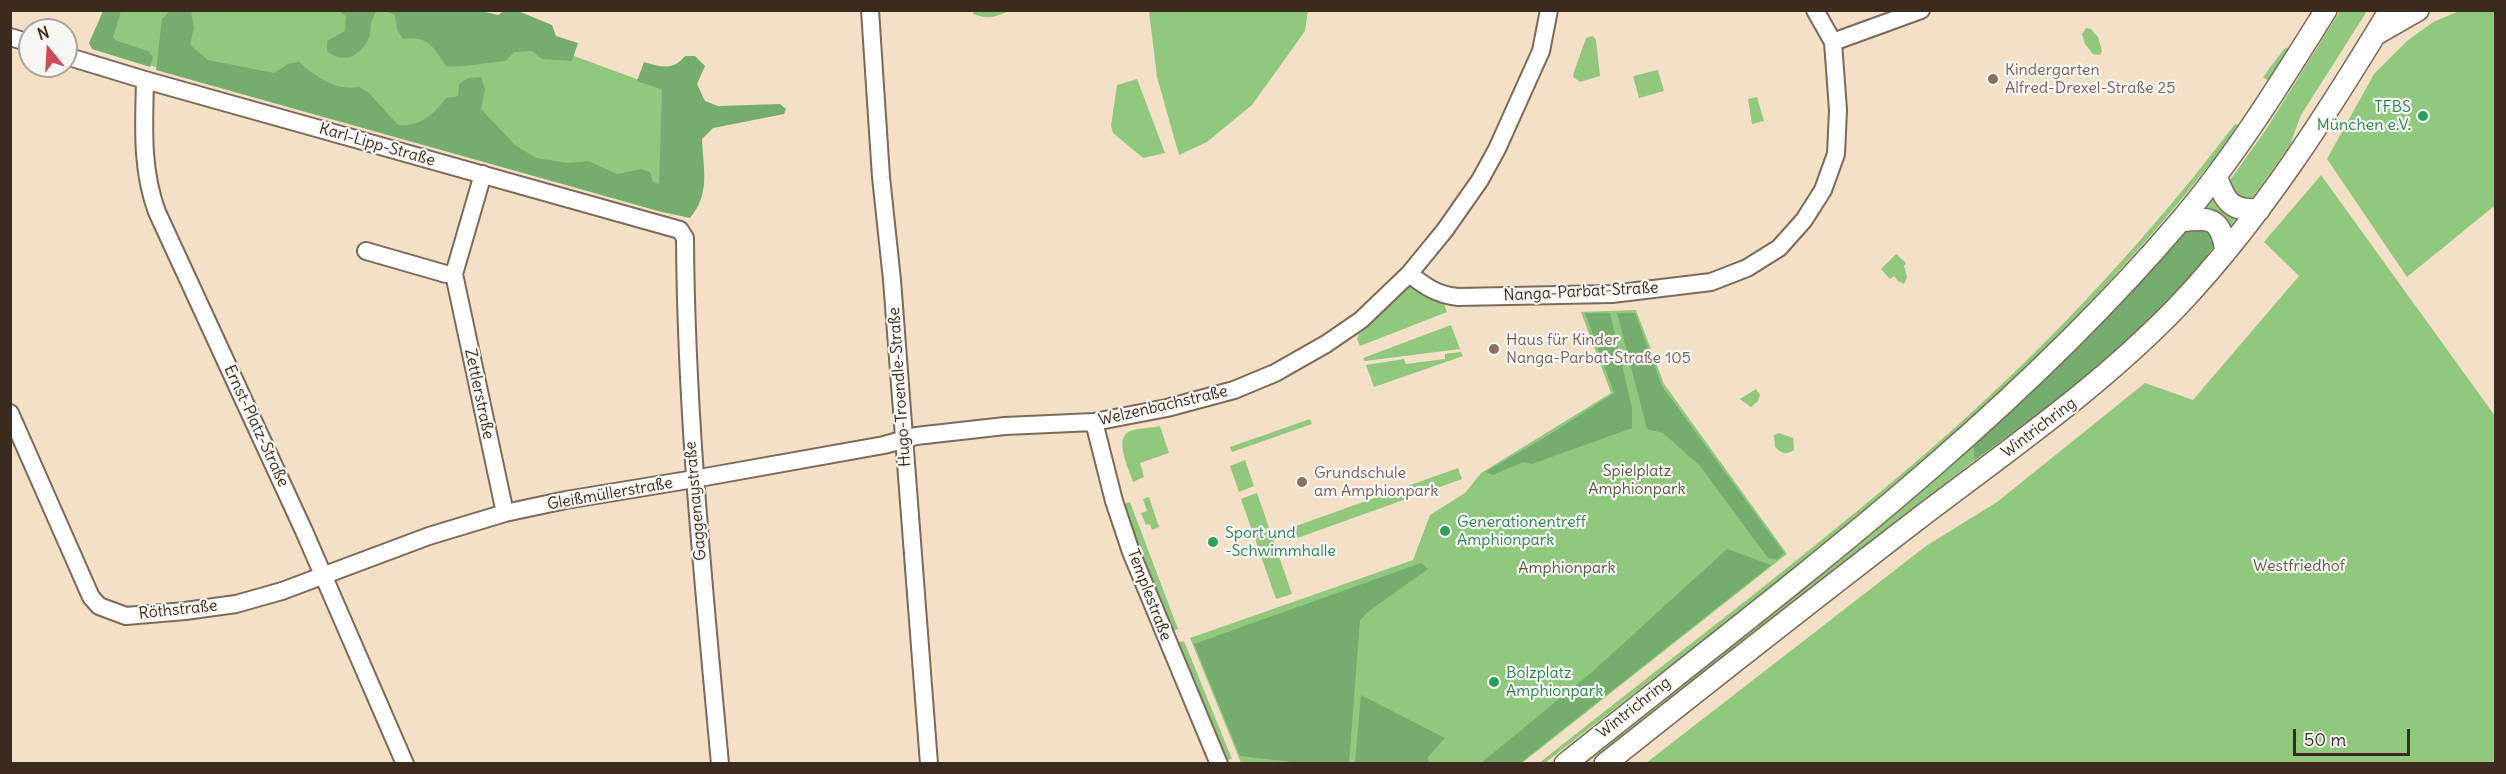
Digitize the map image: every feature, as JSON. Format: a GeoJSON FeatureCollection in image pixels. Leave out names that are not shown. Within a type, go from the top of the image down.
{"type":"FeatureCollection","features":[{"type":"Feature","properties":{"kind":"main road","name":"Wintrichring"},"geometry":{"type":"LineString","coordinates":[[1565,764],[1818,563],[1933,467],[2070,339],[2122,287],[2216,176],[2251,128],[2326,10]]}},
{"type":"Feature","properties":{"kind":"main road","name":"Wintrichring"},"geometry":{"type":"LineString","coordinates":[[1605,764],[1833,584],[2088,390],[2127,356],[2172,312],[2259,210],[2315,130],[2391,10]]}},
{"type":"Feature","properties":{"kind":"main road"},"geometry":{"type":"LineString","coordinates":[[2375,35],[2418,10]]}},
{"type":"Feature","properties":{"kind":"main road"},"geometry":{"type":"LineString","coordinates":[[2216,176],[2228,202],[2234,207],[2259,210]]}},
{"type":"Feature","properties":{"kind":"main road"},"geometry":{"type":"LineString","coordinates":[[2181,220],[2200,219],[2216,223],[2220,228],[2226,251]]}},
{"type":"Feature","properties":{"kind":"street","name":"Hugo-Troendle-Straße"},"geometry":{"type":"LineString","coordinates":[[870,10],[881,177],[929,764]]}},
{"type":"Feature","properties":{"kind":"street","name":"Welzenbachstraße"},"geometry":{"type":"LineString","coordinates":[[904,440],[915,436],[949,432],[1094,422],[1167,408],[1233,390],[1275,373],[1326,344],[1361,320],[1408,274],[1445,230],[1480,180],[1497,149],[1540,51],[1550,10]]}},
{"type":"Feature","properties":{"kind":"street","name":"Nanga-Parbat-Straße"},"geometry":{"type":"LineString","coordinates":[[1408,274],[1442,295],[1470,297],[1612,294],[1711,282],[1747,268],[1779,248],[1804,220],[1823,190],[1836,154],[1838,110],[1833,42],[1815,10]]}},
{"type":"Feature","properties":{"kind":"street"},"geometry":{"type":"LineString","coordinates":[[1833,42],[1921,10]]}},
{"type":"Feature","properties":{"kind":"street","name":"Karl-Lipp-Straße"},"geometry":{"type":"LineString","coordinates":[[78,60],[680,230],[685,238]]}},
{"type":"Feature","properties":{"kind":"street","name":"Ernst-Platz-Straße"},"geometry":{"type":"LineString","coordinates":[[145,80],[143,145],[153,202],[323,576],[405,764]]}},
{"type":"Feature","properties":{"kind":"street","name":"Zettlerstraße"},"geometry":{"type":"LineString","coordinates":[[483,174],[454,274],[505,513]]}},
{"type":"Feature","properties":{"kind":"street","name":"Gaggenaystraße"},"geometry":{"type":"LineString","coordinates":[[685,238],[686,328],[694,479],[720,764]]}},
{"type":"Feature","properties":{"kind":"street"},"geometry":{"type":"LineString","coordinates":[[366,251],[446,274],[454,274]]}},
{"type":"Feature","properties":{"kind":"street","name":"Röthstraße"},"geometry":{"type":"LineString","coordinates":[[10,413],[91,597],[99,606],[126,616],[185,611],[236,604],[323,576]]}},
{"type":"Feature","properties":{"kind":"street","name":"Templestraße"},"geometry":{"type":"LineString","coordinates":[[1094,422],[1114,501],[1131,552],[1219,764]]}},
{"type":"Feature","properties":{"kind":"street","name":"Gleißmüllerstraße"},"geometry":{"type":"LineString","coordinates":[[323,576],[420,539],[505,513],[599,493],[694,479],[904,440]]}},
{"type":"Feature","properties":{"kind":"green space"},"geometry":{"type":"Polygon","coordinates":[[[419,10],[574,56],[664,89],[662,212],[93,49],[105,11],[419,10]]]}},
{"type":"Feature","properties":{"kind":"green space"},"geometry":{"type":"Polygon","coordinates":[[[477,10],[498,15],[504,11],[518,11],[552,25],[556,36],[578,43],[572,61],[542,59],[532,51],[514,52],[506,61],[468,66],[446,66],[429,44],[418,39],[403,39],[397,29],[395,15],[385,11],[477,10]]]}},
{"type":"Feature","properties":{"kind":"green space"},"geometry":{"type":"Polygon","coordinates":[[[974,10],[1008,11],[995,16],[982,17],[973,14],[974,10]]]}},
{"type":"Feature","properties":{"kind":"green space"},"geometry":{"type":"Polygon","coordinates":[[[1149,10],[1308,11],[1305,31],[1252,105],[1207,142],[1179,155],[1157,77],[1149,10]]]}},
{"type":"Feature","properties":{"kind":"green space","name":"TFBS München e.V."},"geometry":{"type":"Polygon","coordinates":[[[2462,10],[2495,11],[2495,210],[2493,207],[2407,277],[2327,159],[2374,74],[2407,41],[2433,22],[2462,10]]]}},
{"type":"Feature","properties":{"kind":"green space"},"geometry":{"type":"Polygon","coordinates":[[[103,11],[121,11],[113,37],[115,40],[148,51],[153,57],[150,67],[92,49],[89,43],[103,11]]]}},
{"type":"Feature","properties":{"kind":"green space"},"geometry":{"type":"Polygon","coordinates":[[[170,11],[191,11],[194,27],[190,45],[208,60],[274,73],[288,64],[299,62],[327,82],[342,87],[359,87],[369,93],[398,125],[420,122],[437,109],[446,98],[458,96],[459,84],[468,78],[481,77],[485,89],[481,109],[515,145],[536,158],[568,163],[588,161],[617,174],[641,169],[650,172],[653,182],[659,184],[662,92],[661,89],[637,81],[644,62],[671,66],[685,56],[695,56],[705,66],[697,84],[705,101],[718,106],[780,104],[786,109],[784,114],[713,128],[702,139],[703,190],[697,209],[690,218],[156,70],[162,19],[170,11]]]}},
{"type":"Feature","properties":{"kind":"green space"},"geometry":{"type":"Polygon","coordinates":[[[376,11],[371,22],[370,36],[361,50],[351,57],[339,57],[327,51],[327,41],[345,31],[346,16],[340,12],[376,11]]]}},
{"type":"Feature","properties":{"kind":"green space"},"geometry":{"type":"Polygon","coordinates":[[[2340,11],[2367,11],[2301,115],[2290,145],[2253,197],[2239,200],[2229,187],[2230,180],[2265,131],[2340,11]]]}},
{"type":"Feature","properties":{"kind":"green space"},"geometry":{"type":"Polygon","coordinates":[[[2086,28],[2091,29],[2098,37],[2102,51],[2100,55],[2093,54],[2085,44],[2082,34],[2086,28]]]}},
{"type":"Feature","properties":{"kind":"green space"},"geometry":{"type":"Polygon","coordinates":[[[1593,36],[1596,40],[1600,76],[1580,82],[1573,77],[1574,72],[1586,38],[1593,36]]]}},
{"type":"Feature","properties":{"kind":"green space"},"geometry":{"type":"Polygon","coordinates":[[[2289,47],[2268,81],[2263,77],[2284,49],[2289,47]]]}},
{"type":"Feature","properties":{"kind":"green space"},"geometry":{"type":"Polygon","coordinates":[[[1658,70],[1664,91],[1639,98],[1633,76],[1658,70]]]}},
{"type":"Feature","properties":{"kind":"green space"},"geometry":{"type":"Polygon","coordinates":[[[1137,79],[1165,153],[1143,158],[1113,133],[1111,126],[1117,85],[1137,79]]]}},
{"type":"Feature","properties":{"kind":"green space"},"geometry":{"type":"Polygon","coordinates":[[[1757,97],[1764,121],[1752,124],[1748,99],[1757,97]]]}},
{"type":"Feature","properties":{"kind":"green space"},"geometry":{"type":"Polygon","coordinates":[[[2235,124],[2239,126],[2203,173],[2127,262],[2046,347],[1961,428],[1872,506],[1780,581],[1545,763],[1538,764],[1819,542],[1911,466],[1999,387],[2082,304],[2122,260],[2161,216],[2235,124]]]}},
{"type":"Feature","properties":{"kind":"green space","name":"Westfriedhof"},"geometry":{"type":"Polygon","coordinates":[[[2321,175],[2495,416],[2495,763],[1646,763],[1926,546],[1997,502],[2145,383],[2193,400],[2299,276],[2264,242],[2321,175]]]}},
{"type":"Feature","properties":{"kind":"green space"},"geometry":{"type":"Polygon","coordinates":[[[2215,195],[2220,208],[2235,220],[2228,230],[2204,210],[2215,195]]]}},
{"type":"Feature","properties":{"kind":"green space"},"geometry":{"type":"Polygon","coordinates":[[[2205,225],[2215,241],[2214,246],[2162,308],[2103,362],[1974,461],[1973,444],[2119,305],[2189,228],[2205,225]]]}},
{"type":"Feature","properties":{"kind":"green space"},"geometry":{"type":"Polygon","coordinates":[[[1896,254],[1906,263],[1904,266],[1907,277],[1904,284],[1894,276],[1890,279],[1881,269],[1896,254]]]}},
{"type":"Feature","properties":{"kind":"green space"},"geometry":{"type":"Polygon","coordinates":[[[1409,286],[1444,303],[1447,312],[1360,346],[1357,339],[1363,323],[1409,286]]]}},
{"type":"Feature","properties":{"kind":"green space","name":"Amphionpark"},"geometry":{"type":"Polygon","coordinates":[[[1636,310],[1664,384],[1787,554],[1522,763],[1241,763],[1190,638],[1413,560],[1430,515],[1465,493],[1481,473],[1611,393],[1581,312],[1636,310]]]}},
{"type":"Feature","properties":{"kind":"green space"},"geometry":{"type":"Polygon","coordinates":[[[1585,313],[1610,313],[1632,408],[1632,428],[1532,464],[1523,462],[1493,475],[1485,472],[1544,438],[1614,393],[1585,313]]]}},
{"type":"Feature","properties":{"kind":"green space"},"geometry":{"type":"Polygon","coordinates":[[[1617,313],[1635,313],[1662,386],[1784,553],[1777,560],[1768,558],[1700,466],[1663,433],[1647,429],[1617,313]]]}},
{"type":"Feature","properties":{"kind":"green space"},"geometry":{"type":"Polygon","coordinates":[[[1451,325],[1460,349],[1365,361],[1363,358],[1451,325]]]}},
{"type":"Feature","properties":{"kind":"green space"},"geometry":{"type":"Polygon","coordinates":[[[1461,352],[1463,356],[1374,387],[1366,365],[1404,359],[1406,364],[1445,359],[1445,354],[1461,352]]]}},
{"type":"Feature","properties":{"kind":"green space"},"geometry":{"type":"Polygon","coordinates":[[[1756,389],[1760,395],[1758,401],[1751,407],[1740,399],[1756,389]]]}},
{"type":"Feature","properties":{"kind":"green space"},"geometry":{"type":"Polygon","coordinates":[[[1310,419],[1312,424],[1232,452],[1230,447],[1310,419]]]}},
{"type":"Feature","properties":{"kind":"green space"},"geometry":{"type":"Polygon","coordinates":[[[1160,426],[1169,453],[1140,463],[1144,477],[1133,482],[1122,447],[1125,435],[1130,431],[1160,426]]]}},
{"type":"Feature","properties":{"kind":"green space"},"geometry":{"type":"Polygon","coordinates":[[[1779,433],[1793,438],[1794,450],[1784,453],[1775,447],[1774,435],[1779,433]]]}},
{"type":"Feature","properties":{"kind":"green space"},"geometry":{"type":"Polygon","coordinates":[[[1973,444],[1974,461],[1587,763],[1579,764],[1880,525],[1973,444]]]}},
{"type":"Feature","properties":{"kind":"green space"},"geometry":{"type":"Polygon","coordinates":[[[1245,460],[1254,486],[1239,492],[1230,466],[1245,460]]]}},
{"type":"Feature","properties":{"kind":"green space"},"geometry":{"type":"Polygon","coordinates":[[[1458,468],[1462,479],[1289,541],[1285,530],[1458,468]]]}},
{"type":"Feature","properties":{"kind":"green space"},"geometry":{"type":"Polygon","coordinates":[[[1257,493],[1292,594],[1276,599],[1241,499],[1257,493]]]}},
{"type":"Feature","properties":{"kind":"green space"},"geometry":{"type":"Polygon","coordinates":[[[1149,497],[1159,527],[1152,530],[1150,524],[1146,525],[1141,513],[1147,511],[1143,499],[1149,497]]]}},
{"type":"Feature","properties":{"kind":"green space"},"geometry":{"type":"Polygon","coordinates":[[[1130,502],[1178,629],[1173,631],[1123,504],[1130,502]]]}},
{"type":"Feature","properties":{"kind":"green space"},"geometry":{"type":"Polygon","coordinates":[[[1727,549],[1771,565],[1520,763],[1481,763],[1592,672],[1727,549]]]}},
{"type":"Feature","properties":{"kind":"green space"},"geometry":{"type":"Polygon","coordinates":[[[1421,563],[1428,569],[1360,620],[1349,763],[1302,763],[1240,756],[1194,644],[1421,563]]]}},
{"type":"Feature","properties":{"kind":"green space"},"geometry":{"type":"Polygon","coordinates":[[[1184,641],[1232,759],[1226,760],[1176,643],[1184,641]]]}},
{"type":"Feature","properties":{"kind":"green space"},"geometry":{"type":"Polygon","coordinates":[[[1361,695],[1445,738],[1428,757],[1429,763],[1355,763],[1361,695]]]}},
{"type":"Feature","properties":{"kind":"place","name":"Kindergarten Alfred-Drexel-Straße 25"},"geometry":{"type":"Point","coordinates":[1993,79]}},
{"type":"Feature","properties":{"kind":"place","name":"TFBS München e.V."},"geometry":{"type":"Point","coordinates":[2423,116]}},
{"type":"Feature","properties":{"kind":"place","name":"Haus für Kinder Nanga-Parbat-Straße 105"},"geometry":{"type":"Point","coordinates":[1494,349]}},
{"type":"Feature","properties":{"kind":"place","name":"Grundschule am Amphionpark"},"geometry":{"type":"Point","coordinates":[1302,482]}},
{"type":"Feature","properties":{"kind":"place","name":"Generationentreff Amphionpark"},"geometry":{"type":"Point","coordinates":[1445,531]}},
{"type":"Feature","properties":{"kind":"place","name":"Sport und -Schwimmhalle"},"geometry":{"type":"Point","coordinates":[1213,542]}},
{"type":"Feature","properties":{"kind":"place","name":"Bolzplatz Amphionpark"},"geometry":{"type":"Point","coordinates":[1494,682]}},
{"type":"Feature","properties":{"kind":"park label","name":"Spielplatz Amphionpark"},"geometry":{"type":"Point","coordinates":[1637,480]}}]}
